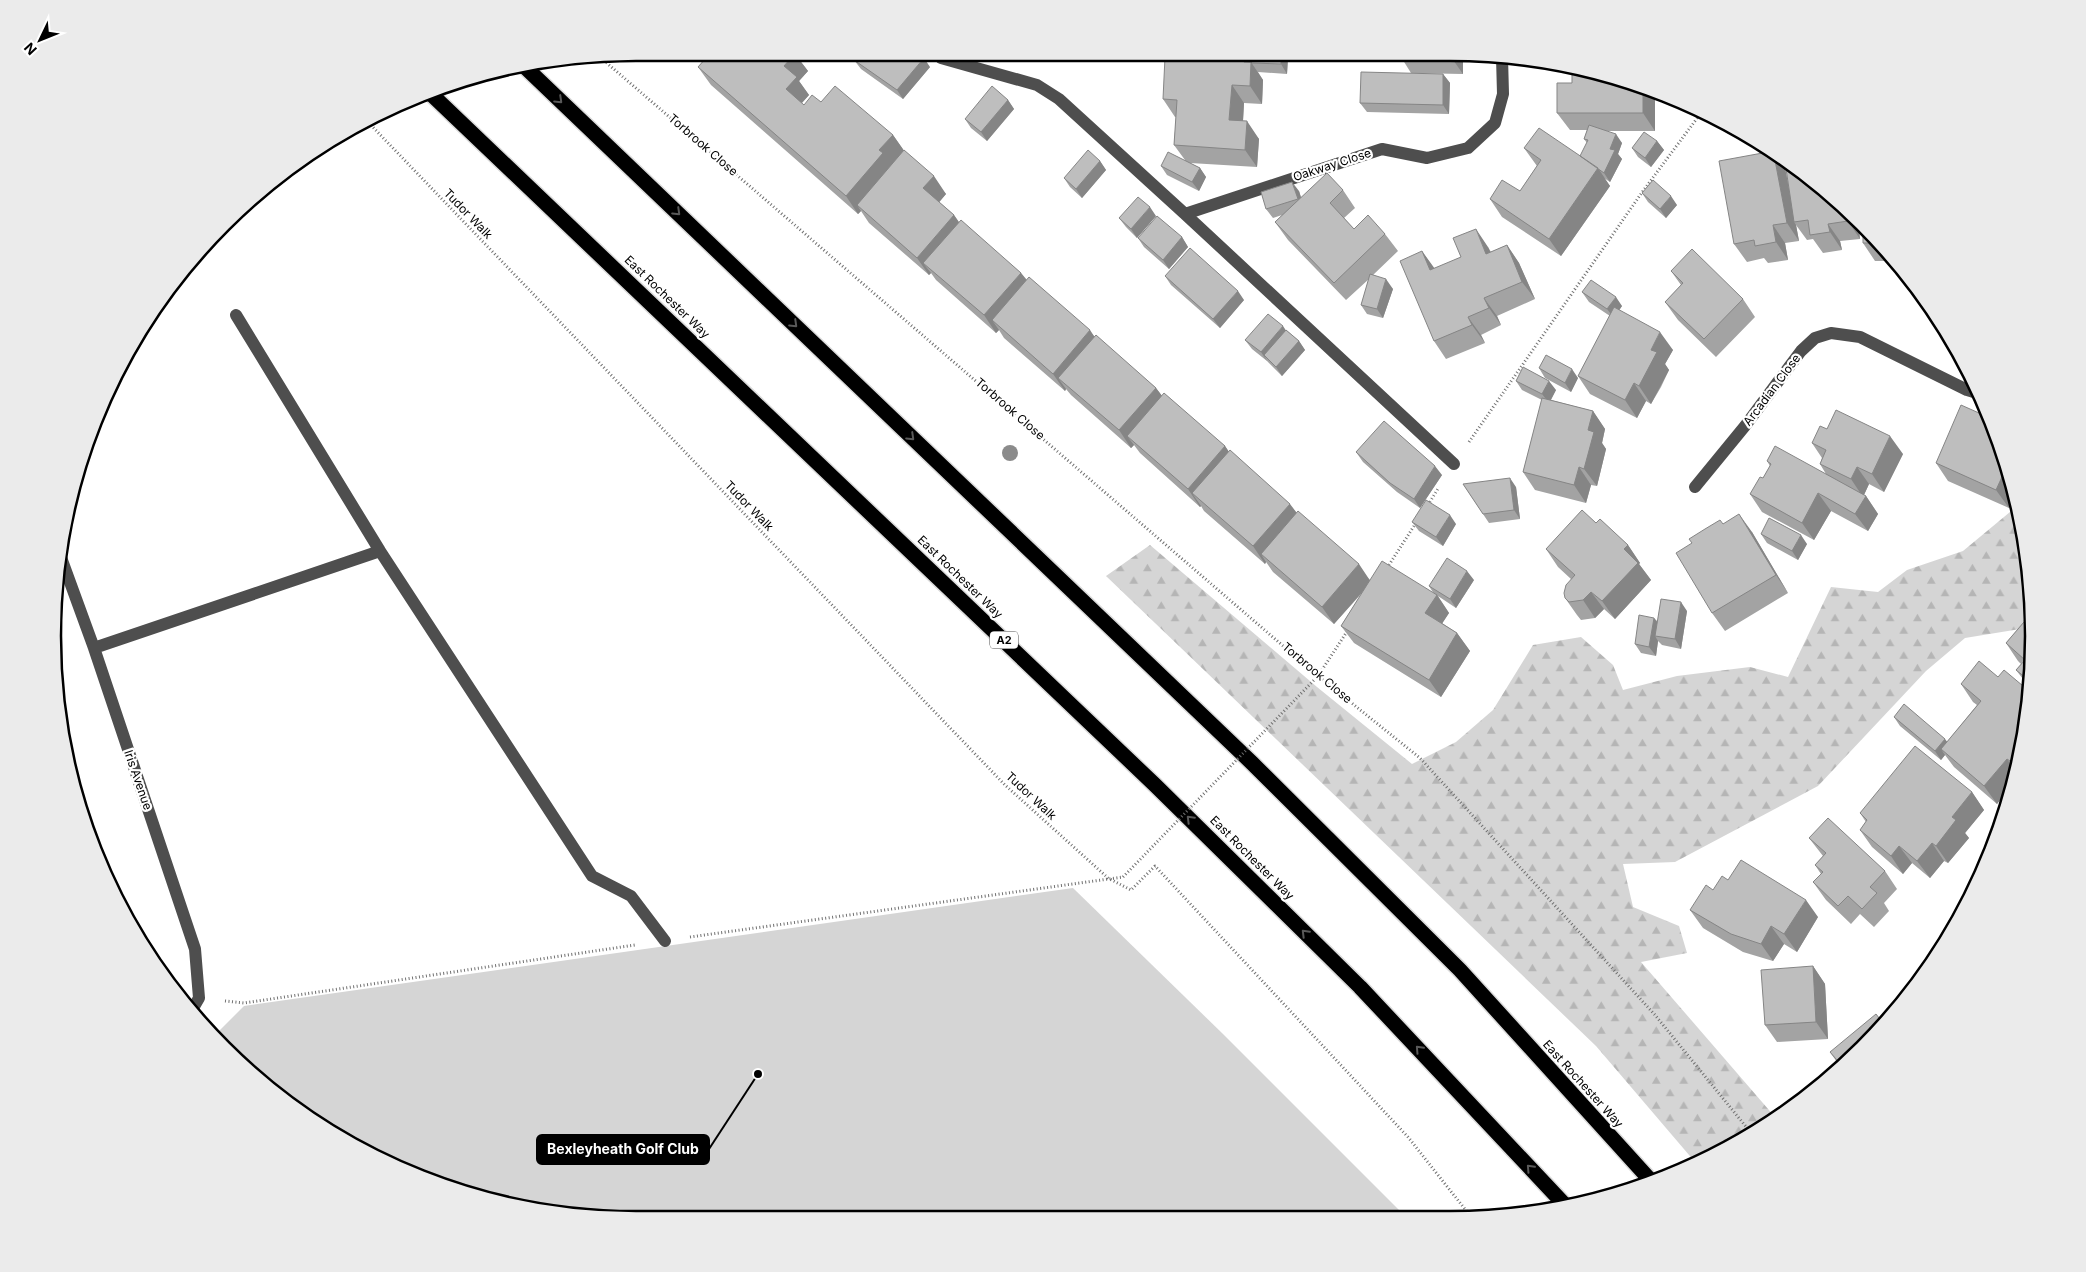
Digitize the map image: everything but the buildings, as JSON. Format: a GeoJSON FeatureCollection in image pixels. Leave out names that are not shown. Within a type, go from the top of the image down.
{"type":"FeatureCollection","features":[{"type":"Feature","properties":{"kind":"highway","name":"East Rochester Way"},"geometry":{"type":"LineString","coordinates":[[529,71],[1252,763],[1460,970],[1646,1176]]}},
{"type":"Feature","properties":{"kind":"highway","name":"East Rochester Way"},"geometry":{"type":"LineString","coordinates":[[435,98],[1155,785],[1360,986],[1560,1200]]}},
{"type":"Feature","properties":{"kind":"street"},"geometry":{"type":"LineString","coordinates":[[952,61],[1037,85],[1052,95],[1186,214],[1454,464]]}},
{"type":"Feature","properties":{"kind":"street","name":"Oakway Close"},"geometry":{"type":"LineString","coordinates":[[1186,214],[1382,149],[1427,158],[1468,148],[1495,123],[1503,94],[1502,64]]}},
{"type":"Feature","properties":{"kind":"street"},"geometry":{"type":"LineString","coordinates":[[236,315],[380,551],[592,876],[631,896],[665,941]]}},
{"type":"Feature","properties":{"kind":"street","name":"Arcadian Close"},"geometry":{"type":"LineString","coordinates":[[1695,487],[1745,426],[1801,351],[1816,338],[1831,333],[1860,337],[1969,391]]}},
{"type":"Feature","properties":{"kind":"street"},"geometry":{"type":"LineString","coordinates":[[94,648],[380,551]]}},
{"type":"Feature","properties":{"kind":"street","name":"Iris Avenue"},"geometry":{"type":"LineString","coordinates":[[65,569],[94,648],[195,950],[200,998],[196,1005]]}},
{"type":"Feature","properties":{"kind":"path","name":"Torbrook Close"},"geometry":{"type":"LineString","coordinates":[[606,62],[1318,676],[1420,758],[1655,1014],[1747,1128]]}},
{"type":"Feature","properties":{"kind":"path"},"geometry":{"type":"LineString","coordinates":[[1423,513],[1454,464],[1643,190],[1697,118]]}},
{"type":"Feature","properties":{"kind":"path","name":"Tudor Walk"},"geometry":{"type":"LineString","coordinates":[[372,126],[1005,785],[1108,878],[1131,890],[1156,866],[1408,1137],[1466,1211]]}},
{"type":"Feature","properties":{"kind":"path"},"geometry":{"type":"LineString","coordinates":[[1386,570],[1417,521]]}},
{"type":"Feature","properties":{"kind":"path"},"geometry":{"type":"LineString","coordinates":[[1108,878],[1123,877],[1318,676],[1350,627]]}},
{"type":"Feature","properties":{"kind":"green space"},"geometry":{"type":"Polygon","coordinates":[[[2011,511],[2020,561],[2025,626],[2020,629],[1965,638],[1926,671],[1818,786],[1675,862],[1623,864],[1633,907],[1679,926],[1687,953],[1641,962],[1771,1113],[1737,1134],[1691,1157],[1596,1046],[1106,576],[1150,545],[1317,687],[1412,764],[1456,742],[1493,710],[1533,645],[1581,637],[1613,665],[1623,690],[1677,676],[1750,667],[1788,677],[1831,587],[1878,592],[1907,570],[1963,551],[2011,511]]]}},
{"type":"Feature","properties":{"kind":"green space"},"geometry":{"type":"Polygon","coordinates":[[[1073,888],[1223,1034],[1400,1211],[636,1211],[598,1210],[524,1200],[451,1180],[416,1167],[349,1134],[317,1114],[257,1068],[219,1031],[244,1006],[1073,888]]]}},
{"type":"Feature","properties":{"kind":"place","name":"Bexleyheath Golf Club"},"geometry":{"type":"Point","coordinates":[758,1074]}}]}
